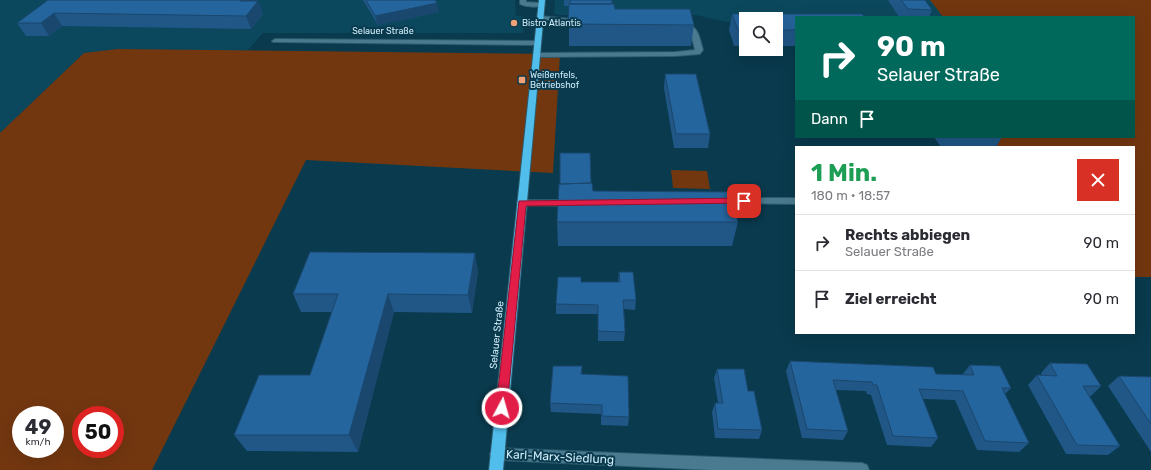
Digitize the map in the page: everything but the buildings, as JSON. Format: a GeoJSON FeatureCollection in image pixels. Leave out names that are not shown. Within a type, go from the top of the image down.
{"type":"FeatureCollection","features":[{"type":"Feature","properties":{"kind":"main road","name":"Selauer Straße"},"geometry":{"type":"LineString","coordinates":[[496,470],[542,2]]}},
{"type":"Feature","properties":{"kind":"street"},"geometry":{"type":"LineString","coordinates":[[523,0],[523,4],[542,2]]}},
{"type":"Feature","properties":{"kind":"street"},"geometry":{"type":"LineString","coordinates":[[540,18],[566,22],[588,22]]}},
{"type":"Feature","properties":{"kind":"street"},"geometry":{"type":"LineString","coordinates":[[537,55],[675,54],[697,52],[699,50],[693,29],[687,25],[675,23]]}},
{"type":"Feature","properties":{"kind":"street","name":"Selauer Straße"},"geometry":{"type":"LineString","coordinates":[[275,42],[538,43]]}},
{"type":"Feature","properties":{"kind":"street"},"geometry":{"type":"LineString","coordinates":[[707,201],[795,201]]}},
{"type":"Feature","properties":{"kind":"street"},"geometry":{"type":"LineString","coordinates":[[522,203],[581,203]]}},
{"type":"Feature","properties":{"kind":"street","name":"Karl-Marx-Siedlung"},"geometry":{"type":"LineString","coordinates":[[497,454],[862,470]]}},
{"type":"Feature","properties":{"kind":"shaded area"},"geometry":{"type":"Polygon","coordinates":[[[0,0],[515,0],[516,16],[526,17],[523,33],[263,33],[247,51],[118,49],[84,53],[0,133],[0,0]]]}},
{"type":"Feature","properties":{"kind":"shaded area"},"geometry":{"type":"Polygon","coordinates":[[[555,0],[931,0],[942,16],[795,16],[783,18],[783,12],[739,12],[739,22],[726,22],[696,15],[554,14],[555,0]]]}},
{"type":"Feature","properties":{"kind":"shaded area"},"geometry":{"type":"Polygon","coordinates":[[[930,0],[1151,0],[1151,277],[1135,277],[1135,146],[990,146],[984,138],[1135,138],[1135,16],[942,16],[930,0]]]}},
{"type":"Feature","properties":{"kind":"shaded area"},"geometry":{"type":"Polygon","coordinates":[[[118,49],[560,54],[553,173],[306,160],[152,470],[0,470],[0,133],[84,53],[118,49]]]}},
{"type":"Feature","properties":{"kind":"shaded area"},"geometry":{"type":"Polygon","coordinates":[[[671,170],[707,171],[710,189],[673,188],[671,170]]]}},
{"type":"Feature","properties":{"kind":"place","name":"Bistro Atlantis"},"geometry":{"type":"Point","coordinates":[514,23]}},
{"type":"Feature","properties":{"kind":"place","name":"Weißenfels, Betriebshof"},"geometry":{"type":"Point","coordinates":[522,80]}},
{"type":"Feature","properties":{"kind":"route"},"geometry":{"type":"LineString","coordinates":[[502,408],[522,203],[744,201]]}}]}
